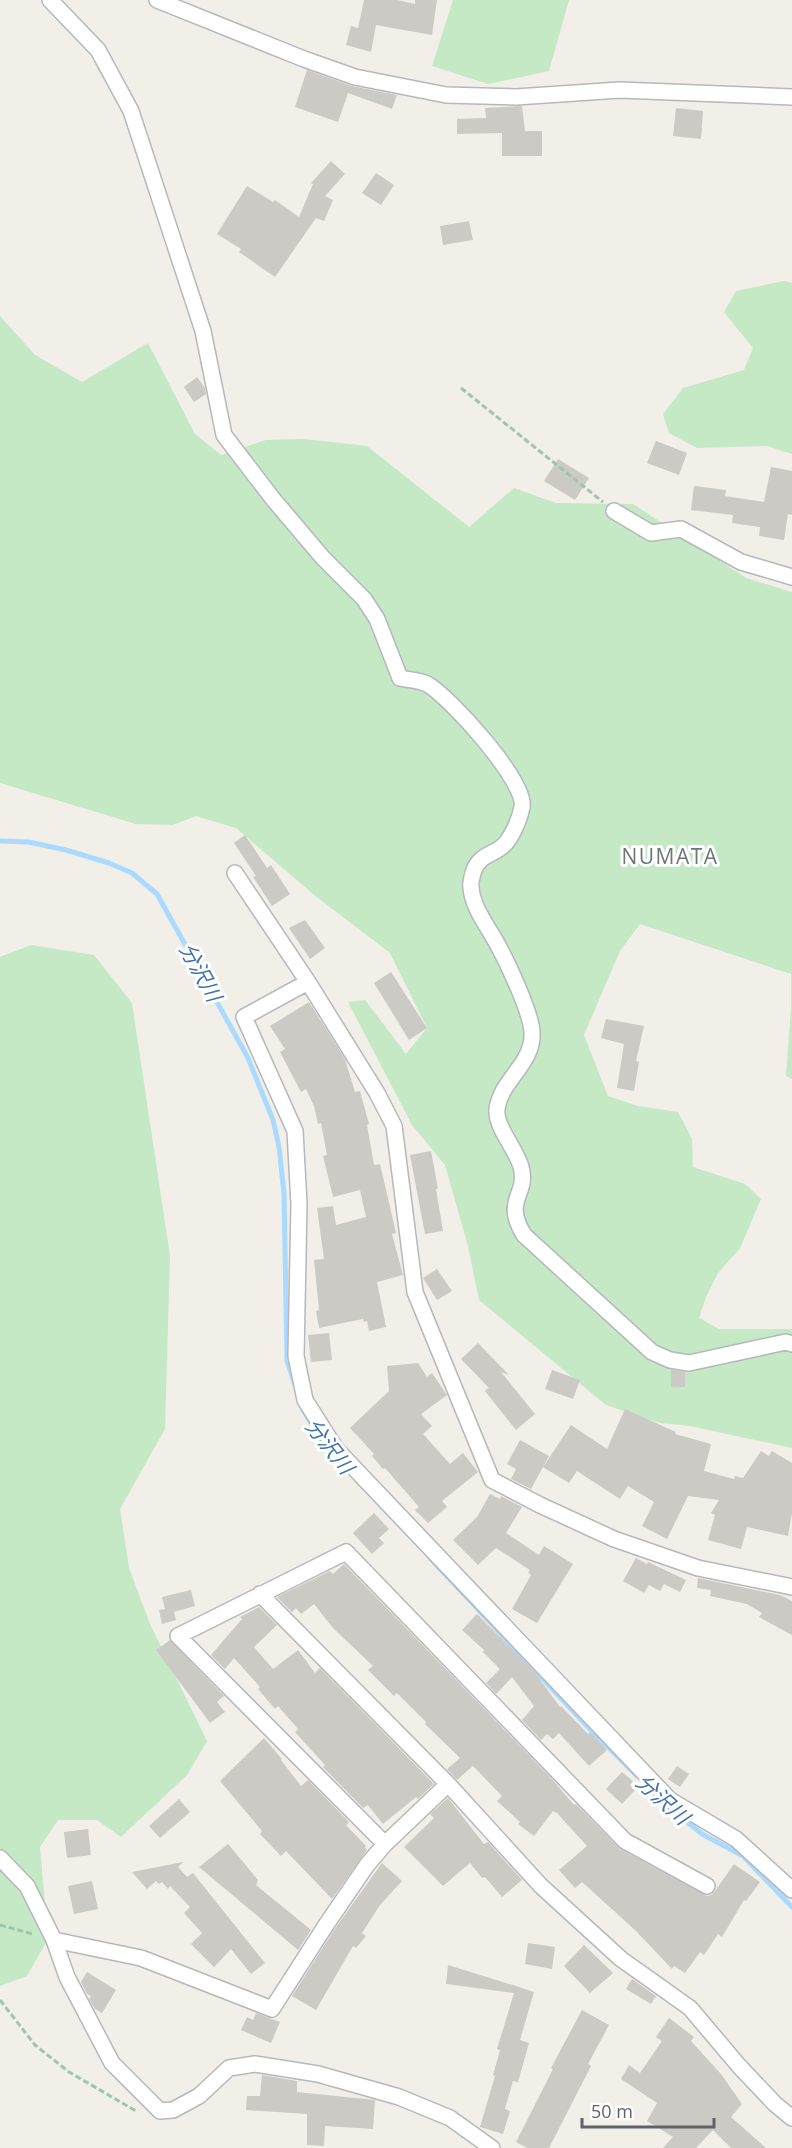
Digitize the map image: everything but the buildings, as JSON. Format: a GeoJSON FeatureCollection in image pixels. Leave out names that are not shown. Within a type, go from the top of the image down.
{"type":"FeatureCollection","features":[{"type":"Feature","properties":{"kind":"street"},"geometry":{"type":"LineString","coordinates":[[50,0],[98,50],[131,111],[203,331],[224,435],[323,558],[364,599],[377,619],[400,678],[425,684],[450,702],[484,740],[518,788],[523,804],[514,829],[505,844],[482,858],[475,867],[470,885],[474,902],[498,944],[529,1015],[532,1032],[531,1049],[526,1061],[503,1090],[497,1111],[503,1131],[521,1166],[523,1180],[514,1204],[516,1222],[524,1235],[652,1352],[670,1360],[689,1363],[786,1342],[792,1344]]}},
{"type":"Feature","properties":{"kind":"street"},"geometry":{"type":"LineString","coordinates":[[157,0],[355,77],[447,95],[516,97],[620,90],[792,97]]}},
{"type":"Feature","properties":{"kind":"street"},"geometry":{"type":"LineString","coordinates":[[614,511],[651,533],[681,529],[741,562],[792,578]]}},
{"type":"Feature","properties":{"kind":"street"},"geometry":{"type":"LineString","coordinates":[[236,873],[308,982],[377,1094],[394,1126],[415,1292],[492,1480],[614,1539],[698,1568],[792,1587]]}},
{"type":"Feature","properties":{"kind":"street"},"geometry":{"type":"LineString","coordinates":[[308,982],[244,1017],[295,1131],[299,1204],[296,1356],[305,1400],[336,1449],[670,1800],[736,1839],[792,1890]]}},
{"type":"Feature","properties":{"kind":"street"},"geometry":{"type":"LineString","coordinates":[[385,1844],[178,1636],[346,1552],[625,1841],[707,1886]]}},
{"type":"Feature","properties":{"kind":"street"},"geometry":{"type":"LineString","coordinates":[[260,1594],[448,1784],[541,1886],[621,1959],[690,2008],[739,2066],[775,2104],[792,2118]]}},
{"type":"Feature","properties":{"kind":"street"},"geometry":{"type":"LineString","coordinates":[[54,1940],[141,1958],[272,2009],[367,1865],[385,1844],[448,1784]]}},
{"type":"Feature","properties":{"kind":"street"},"geometry":{"type":"LineString","coordinates":[[0,1858],[27,1886],[54,1940],[67,1977],[112,2063],[160,2111],[173,2110],[199,2096],[229,2068],[255,2064],[318,2074],[399,2097],[450,2118],[492,2148]]}},
{"type":"Feature","properties":{"kind":"path"},"geometry":{"type":"LineString","coordinates":[[461,388],[614,511]]}},
{"type":"Feature","properties":{"kind":"path"},"geometry":{"type":"LineString","coordinates":[[0,1924],[54,1940]]}},
{"type":"Feature","properties":{"kind":"path"},"geometry":{"type":"LineString","coordinates":[[0,2000],[35,2045],[69,2072],[136,2111],[160,2111]]}},
{"type":"Feature","properties":{"kind":"green space"},"geometry":{"type":"Polygon","coordinates":[[[453,0],[569,0],[549,71],[488,84],[432,66],[453,0]]]}},
{"type":"Feature","properties":{"kind":"green space"},"geometry":{"type":"Polygon","coordinates":[[[784,281],[792,283],[792,454],[767,446],[697,448],[669,433],[663,414],[683,388],[744,370],[753,348],[724,312],[736,291],[784,281]]]}},
{"type":"Feature","properties":{"kind":"green space"},"geometry":{"type":"Polygon","coordinates":[[[0,316],[35,355],[82,382],[148,343],[195,434],[221,455],[266,440],[304,439],[367,446],[469,527],[514,488],[556,503],[633,504],[746,578],[792,592],[792,1079],[786,1076],[791,974],[640,924],[620,951],[584,1035],[608,1096],[638,1106],[678,1112],[692,1139],[693,1167],[745,1184],[761,1199],[740,1248],[718,1273],[699,1318],[719,1329],[792,1329],[792,1448],[690,1426],[660,1423],[606,1405],[479,1300],[468,1246],[445,1165],[412,1125],[348,1002],[365,1000],[406,1054],[427,1028],[390,953],[313,894],[236,828],[196,816],[173,825],[136,824],[0,783],[0,316]]]}},
{"type":"Feature","properties":{"kind":"green space"},"geometry":{"type":"Polygon","coordinates":[[[31,945],[94,955],[132,1003],[170,1256],[165,1429],[120,1509],[129,1568],[150,1624],[207,1741],[187,1775],[121,1837],[97,1820],[58,1820],[40,1847],[48,1939],[27,1976],[0,1986],[0,957],[31,945]]]}},
{"type":"Feature","properties":{"kind":"waterway","name":"分沢川"},"geometry":{"type":"LineString","coordinates":[[0,841],[29,842],[109,863],[132,873],[157,894],[248,1058],[273,1120],[279,1147],[284,1193],[287,1361],[295,1385]]}},
{"type":"Feature","properties":{"kind":"waterway","name":"分沢川"},"geometry":{"type":"LineString","coordinates":[[302,1408],[329,1450]]}},
{"type":"Feature","properties":{"kind":"waterway","name":"分沢川"},"geometry":{"type":"LineString","coordinates":[[430,1558],[586,1725],[636,1775]]}},
{"type":"Feature","properties":{"kind":"waterway","name":"分沢川"},"geometry":{"type":"LineString","coordinates":[[666,1805],[702,1834],[743,1856],[792,1907]]}},
{"type":"Feature","properties":{"kind":"district","name":"NUMATA"},"geometry":{"type":"Point","coordinates":[670,856]}}]}
